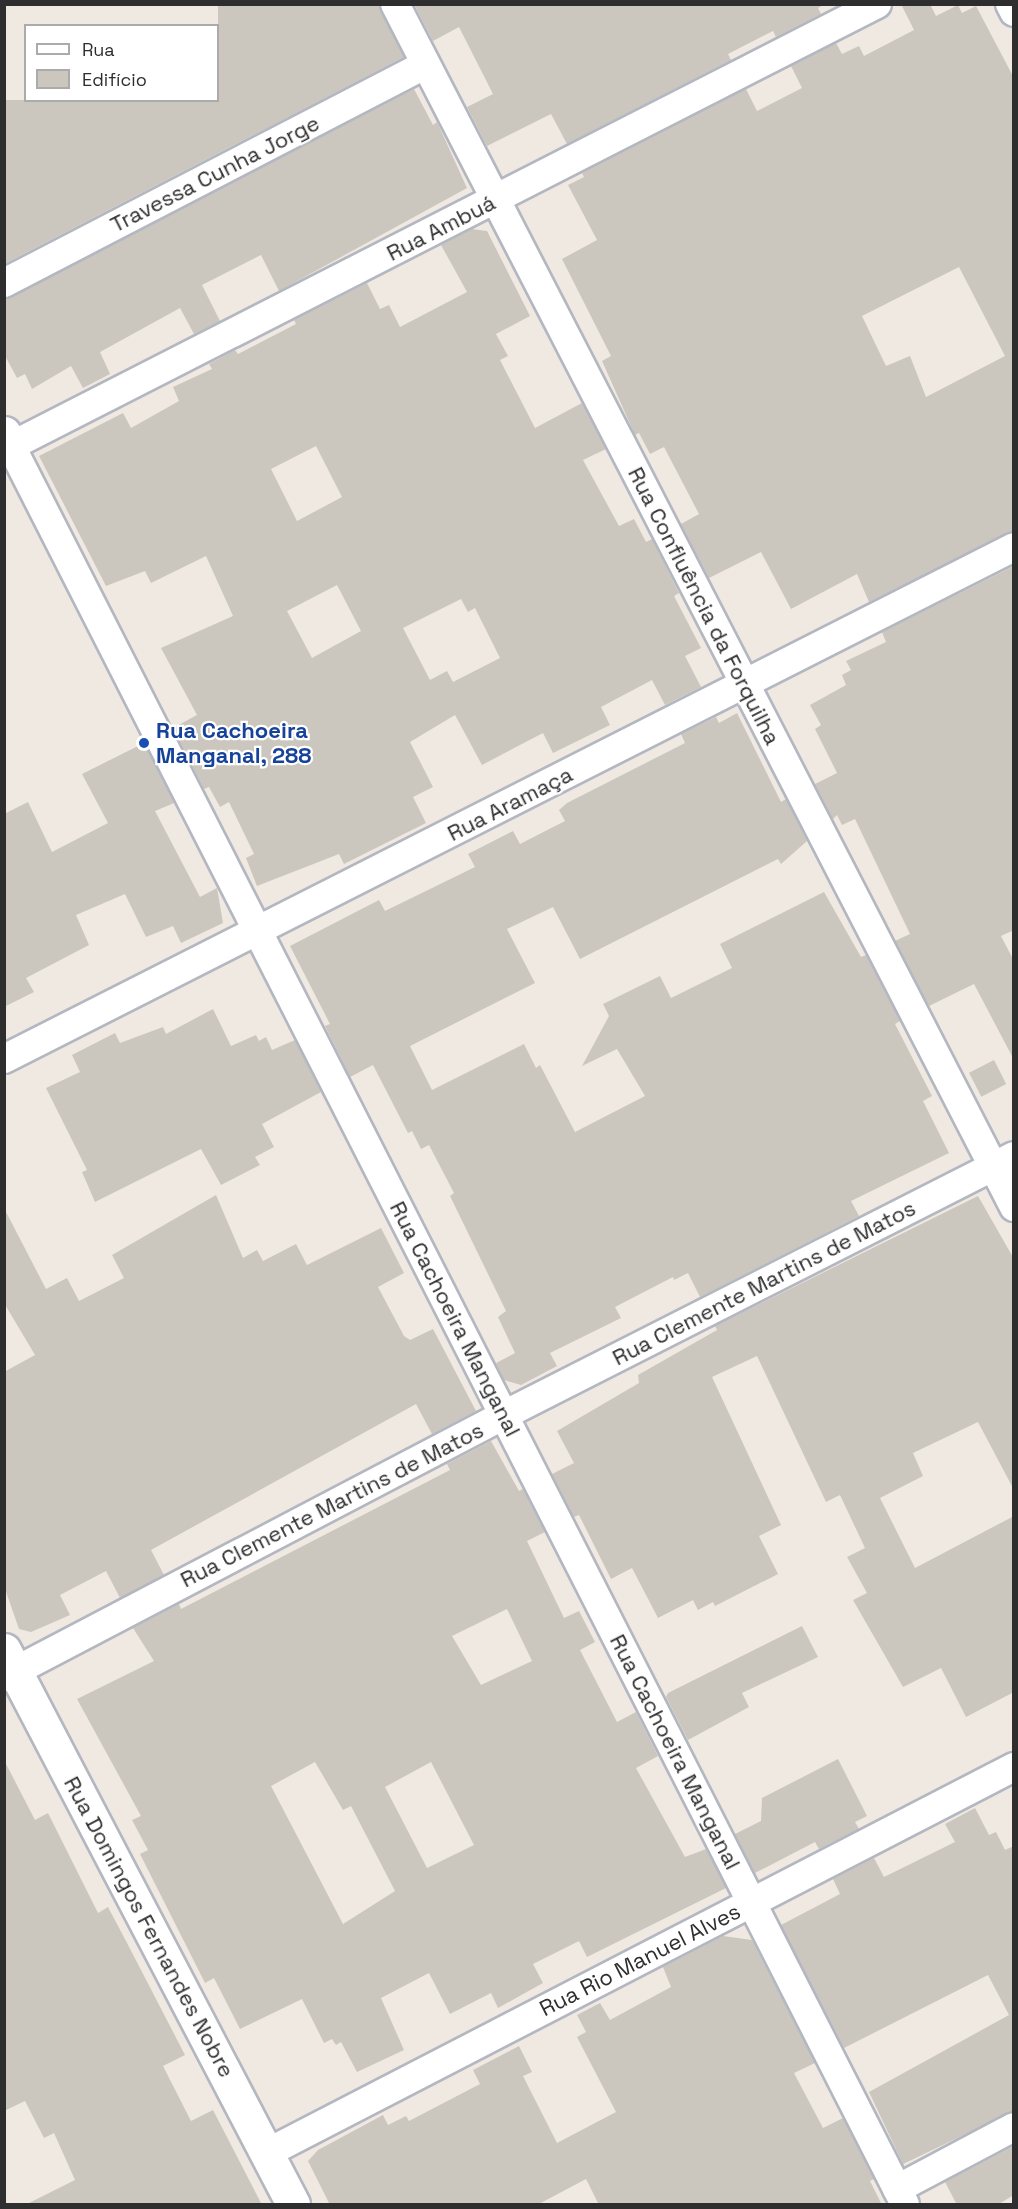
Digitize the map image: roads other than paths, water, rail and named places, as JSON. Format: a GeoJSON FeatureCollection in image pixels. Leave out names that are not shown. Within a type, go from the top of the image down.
{"type":"FeatureCollection","features":[{"type":"Feature","properties":{"kind":"street","name":"Rua Confluência da Forquilha"},"geometry":{"type":"LineString","coordinates":[[395,4],[745,685],[1003,1161],[1014,1208]]}},
{"type":"Feature","properties":{"kind":"street","name":"Rua Ambuá"},"geometry":{"type":"LineString","coordinates":[[7,443],[495,201],[877,4]]}},
{"type":"Feature","properties":{"kind":"street"},"geometry":{"type":"LineString","coordinates":[[1010,4],[1014,12]]}},
{"type":"Feature","properties":{"kind":"street","name":"Travessa Cunha Jorge"},"geometry":{"type":"LineString","coordinates":[[4,283],[425,65]]}},
{"type":"Feature","properties":{"kind":"street","name":"Rua Cachoeira Manganal"},"geometry":{"type":"LineString","coordinates":[[7,443],[901,2197]]}},
{"type":"Feature","properties":{"kind":"street","name":"Rua Aramaça"},"geometry":{"type":"LineString","coordinates":[[4,1059],[257,933],[1014,547]]}},
{"type":"Feature","properties":{"kind":"street","name":"Rua Clemente Martins de Matos"},"geometry":{"type":"LineString","coordinates":[[8,1666],[1003,1161]]}},
{"type":"Feature","properties":{"kind":"street","name":"Rua Domingos Fernandes Nobre"},"geometry":{"type":"LineString","coordinates":[[8,1666],[293,2205]]}},
{"type":"Feature","properties":{"kind":"street","name":"Rua Rio Manuel Alves"},"geometry":{"type":"LineString","coordinates":[[267,2153],[1014,1767]]}},
{"type":"Feature","properties":{"kind":"street"},"geometry":{"type":"LineString","coordinates":[[901,2197],[1014,2127]]}},
{"type":"Feature","properties":{"kind":"place","name":"Rua Cachoeira Manganal, 288"},"geometry":{"type":"Point","coordinates":[144,743]}}]}
